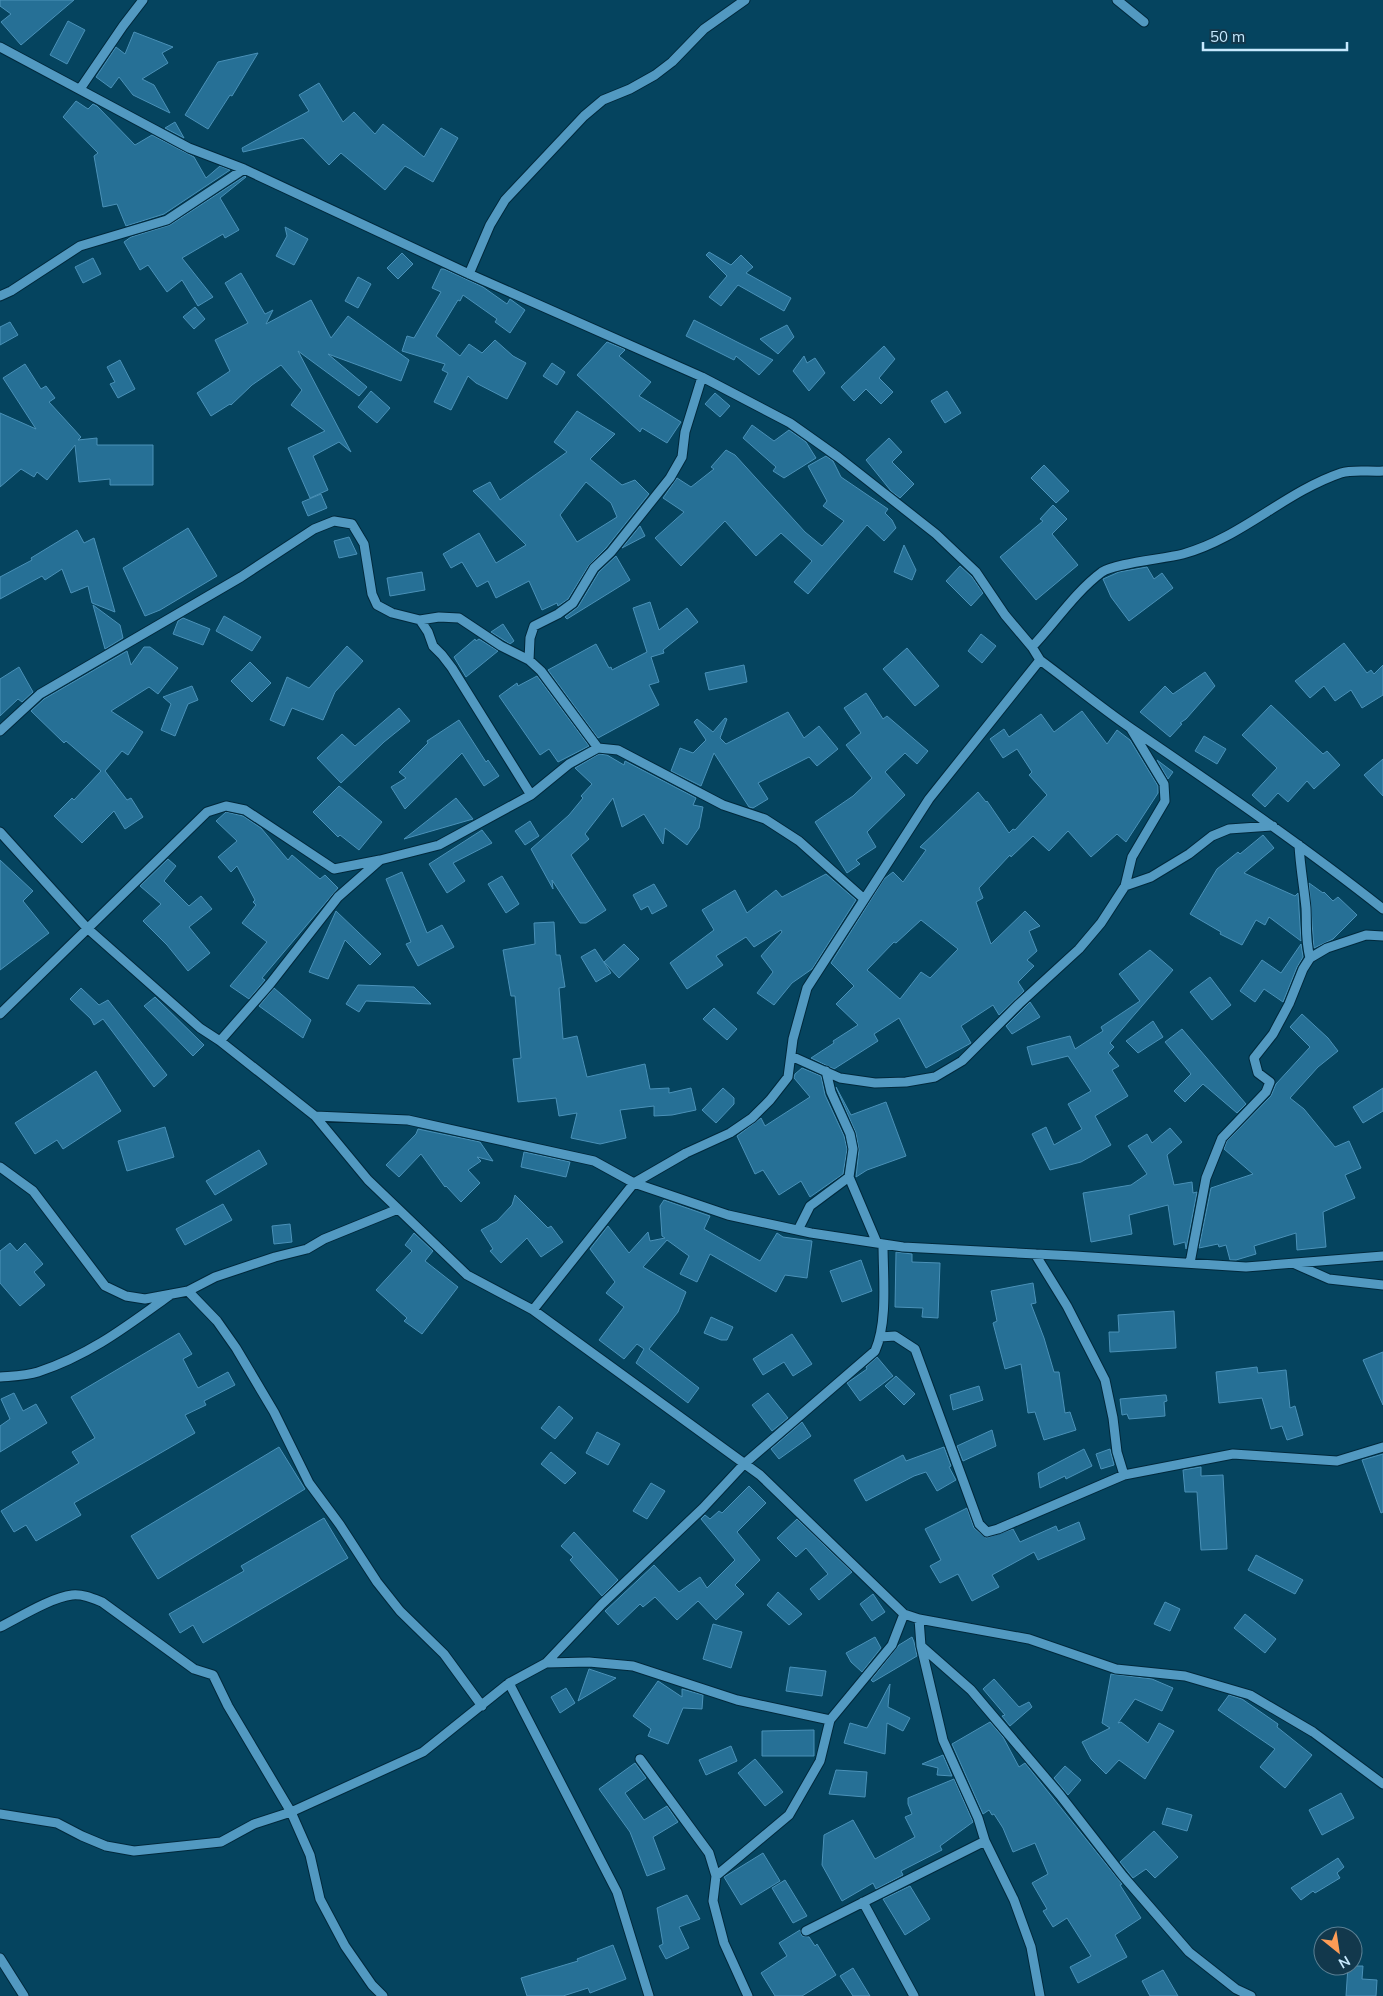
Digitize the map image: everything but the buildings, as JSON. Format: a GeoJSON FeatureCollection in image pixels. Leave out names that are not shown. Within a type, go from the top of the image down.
{"type":"FeatureCollection","features":[{"type":"Feature","properties":{"kind":"street"},"geometry":{"type":"LineString","coordinates":[[80,89],[122,26],[143,0]]}},
{"type":"Feature","properties":{"kind":"street"},"geometry":{"type":"LineString","coordinates":[[469,274],[490,225],[505,200],[584,116],[603,100],[630,89],[655,75],[672,62],[704,29],[745,0]]}},
{"type":"Feature","properties":{"kind":"street"},"geometry":{"type":"LineString","coordinates":[[1117,0],[1144,22]]}},
{"type":"Feature","properties":{"kind":"street"},"geometry":{"type":"LineString","coordinates":[[0,47],[189,148],[244,170],[469,274],[702,377],[790,423],[838,457],[936,534],[976,572],[1040,660],[1131,728],[1190,767],[1300,845],[1383,909]]}},
{"type":"Feature","properties":{"kind":"street"},"geometry":{"type":"LineString","coordinates":[[0,296],[11,291],[80,246],[167,220],[244,170]]}},
{"type":"Feature","properties":{"kind":"street"},"geometry":{"type":"LineString","coordinates":[[529,660],[530,638],[534,626],[558,614],[573,603],[594,568],[611,552],[670,478],[682,457],[685,432],[702,377]]}},
{"type":"Feature","properties":{"kind":"street"},"geometry":{"type":"LineString","coordinates":[[1032,648],[1078,595],[1103,571],[1182,554],[1208,546],[1307,489],[1343,472],[1383,471]]}},
{"type":"Feature","properties":{"kind":"street"},"geometry":{"type":"LineString","coordinates":[[0,732],[40,694],[233,582],[314,529],[334,521],[352,524],[364,544],[372,594],[377,605],[392,613],[420,620],[439,617],[459,618],[501,646],[529,660],[541,671],[598,748]]}},
{"type":"Feature","properties":{"kind":"street"},"geometry":{"type":"LineString","coordinates":[[420,620],[428,632],[433,646],[452,668],[531,795]]}},
{"type":"Feature","properties":{"kind":"street"},"geometry":{"type":"LineString","coordinates":[[533,1310],[634,1183],[686,1153],[730,1133],[752,1118],[770,1100],[788,1077],[793,1039],[806,988],[929,799],[1040,660]]}},
{"type":"Feature","properties":{"kind":"street"},"geometry":{"type":"LineString","coordinates":[[791,1056],[840,1078],[875,1083],[906,1082],[936,1077],[962,1061],[1019,1004],[1079,949],[1101,923],[1125,886],[1132,857],[1165,801],[1164,784],[1131,728]]}},
{"type":"Feature","properties":{"kind":"street"},"geometry":{"type":"LineString","coordinates":[[0,1014],[207,812],[226,806],[245,810],[334,869],[439,845],[531,795],[569,764],[598,748],[618,750],[723,805],[765,818],[799,841],[864,898]]}},
{"type":"Feature","properties":{"kind":"street"},"geometry":{"type":"LineString","coordinates":[[1125,886],[1151,877],[1189,854],[1212,836],[1229,829],[1273,826]]}},
{"type":"Feature","properties":{"kind":"street"},"geometry":{"type":"LineString","coordinates":[[0,832],[87,928],[200,1028],[220,1041],[315,1116],[368,1180],[467,1275],[533,1310],[760,1475],[904,1614],[920,1619],[1029,1639],[1116,1669],[1185,1676],[1250,1695],[1313,1732],[1383,1784]]}},
{"type":"Feature","properties":{"kind":"street"},"geometry":{"type":"LineString","coordinates":[[1300,845],[1301,878],[1307,922],[1306,942],[1310,958]]}},
{"type":"Feature","properties":{"kind":"street"},"geometry":{"type":"LineString","coordinates":[[220,1041],[270,984],[338,897],[380,860]]}},
{"type":"Feature","properties":{"kind":"street"},"geometry":{"type":"LineString","coordinates":[[1190,1263],[1209,1170],[1222,1138],[1266,1092],[1270,1082],[1258,1073],[1254,1058],[1262,1046],[1274,1034],[1289,1004],[1302,969],[1310,958],[1327,948],[1366,935],[1383,936]]}},
{"type":"Feature","properties":{"kind":"street"},"geometry":{"type":"LineString","coordinates":[[0,1814],[57,1823],[106,1846],[134,1851],[221,1842],[254,1824],[291,1812],[424,1752],[509,1683],[546,1663],[602,1604],[703,1508],[744,1464],[875,1351],[880,1337],[882,1315],[880,1244],[850,1177],[853,1149],[850,1134],[831,1092],[826,1071]]}},
{"type":"Feature","properties":{"kind":"street"},"geometry":{"type":"LineString","coordinates":[[315,1116],[408,1120],[594,1161],[634,1183],[728,1215],[798,1230],[880,1244],[903,1247],[1246,1267],[1383,1256]]}},
{"type":"Feature","properties":{"kind":"street"},"geometry":{"type":"LineString","coordinates":[[0,1167],[33,1192],[105,1286],[126,1296],[145,1299],[188,1291],[215,1276],[307,1249],[324,1239],[398,1208]]}},
{"type":"Feature","properties":{"kind":"street"},"geometry":{"type":"LineString","coordinates":[[798,1230],[810,1206],[850,1177]]}},
{"type":"Feature","properties":{"kind":"street"},"geometry":{"type":"LineString","coordinates":[[1035,1254],[1067,1306],[1105,1380],[1124,1475]]}},
{"type":"Feature","properties":{"kind":"street"},"geometry":{"type":"LineString","coordinates":[[1292,1263],[1329,1278],[1383,1285]]}},
{"type":"Feature","properties":{"kind":"street"},"geometry":{"type":"LineString","coordinates":[[188,1291],[217,1321],[236,1348],[274,1412],[309,1483],[340,1525],[377,1582],[400,1611],[444,1654],[482,1706]]}},
{"type":"Feature","properties":{"kind":"street"},"geometry":{"type":"LineString","coordinates":[[0,1377],[36,1372],[76,1356],[105,1342],[172,1294]]}},
{"type":"Feature","properties":{"kind":"street"},"geometry":{"type":"LineString","coordinates":[[880,1337],[895,1336],[914,1349],[979,1524],[987,1532],[1124,1475],[1233,1454],[1337,1460],[1383,1447]]}},
{"type":"Feature","properties":{"kind":"street"},"geometry":{"type":"LineString","coordinates":[[0,1627],[42,1606],[70,1595],[86,1595],[102,1602],[194,1669],[213,1675],[228,1706],[291,1812],[310,1855],[320,1899],[345,1946],[372,1985],[384,1996]]}},
{"type":"Feature","properties":{"kind":"street"},"geometry":{"type":"LineString","coordinates":[[716,1876],[789,1815],[820,1761],[830,1720],[892,1645],[904,1614]]}},
{"type":"Feature","properties":{"kind":"street"},"geometry":{"type":"LineString","coordinates":[[920,1619],[921,1646],[943,1740],[978,1818],[985,1841],[1014,1900],[1031,1947],[1040,1996]]}},
{"type":"Feature","properties":{"kind":"street"},"geometry":{"type":"LineString","coordinates":[[921,1646],[971,1690],[1060,1795],[1123,1876],[1189,1952],[1236,1989],[1251,1996]]}},
{"type":"Feature","properties":{"kind":"street"},"geometry":{"type":"LineString","coordinates":[[546,1663],[589,1662],[633,1666],[737,1700],[830,1720]]}},
{"type":"Feature","properties":{"kind":"street"},"geometry":{"type":"LineString","coordinates":[[509,1683],[617,1892],[649,1996]]}},
{"type":"Feature","properties":{"kind":"street"},"geometry":{"type":"LineString","coordinates":[[640,1759],[709,1853],[716,1876],[713,1901],[724,1943],[748,1996]]}},
{"type":"Feature","properties":{"kind":"street"},"geometry":{"type":"LineString","coordinates":[[806,1931],[985,1841]]}},
{"type":"Feature","properties":{"kind":"street"},"geometry":{"type":"LineString","coordinates":[[863,1902],[914,1996]]}},
{"type":"Feature","properties":{"kind":"street"},"geometry":{"type":"LineString","coordinates":[[0,1958],[24,1996]]}}]}
